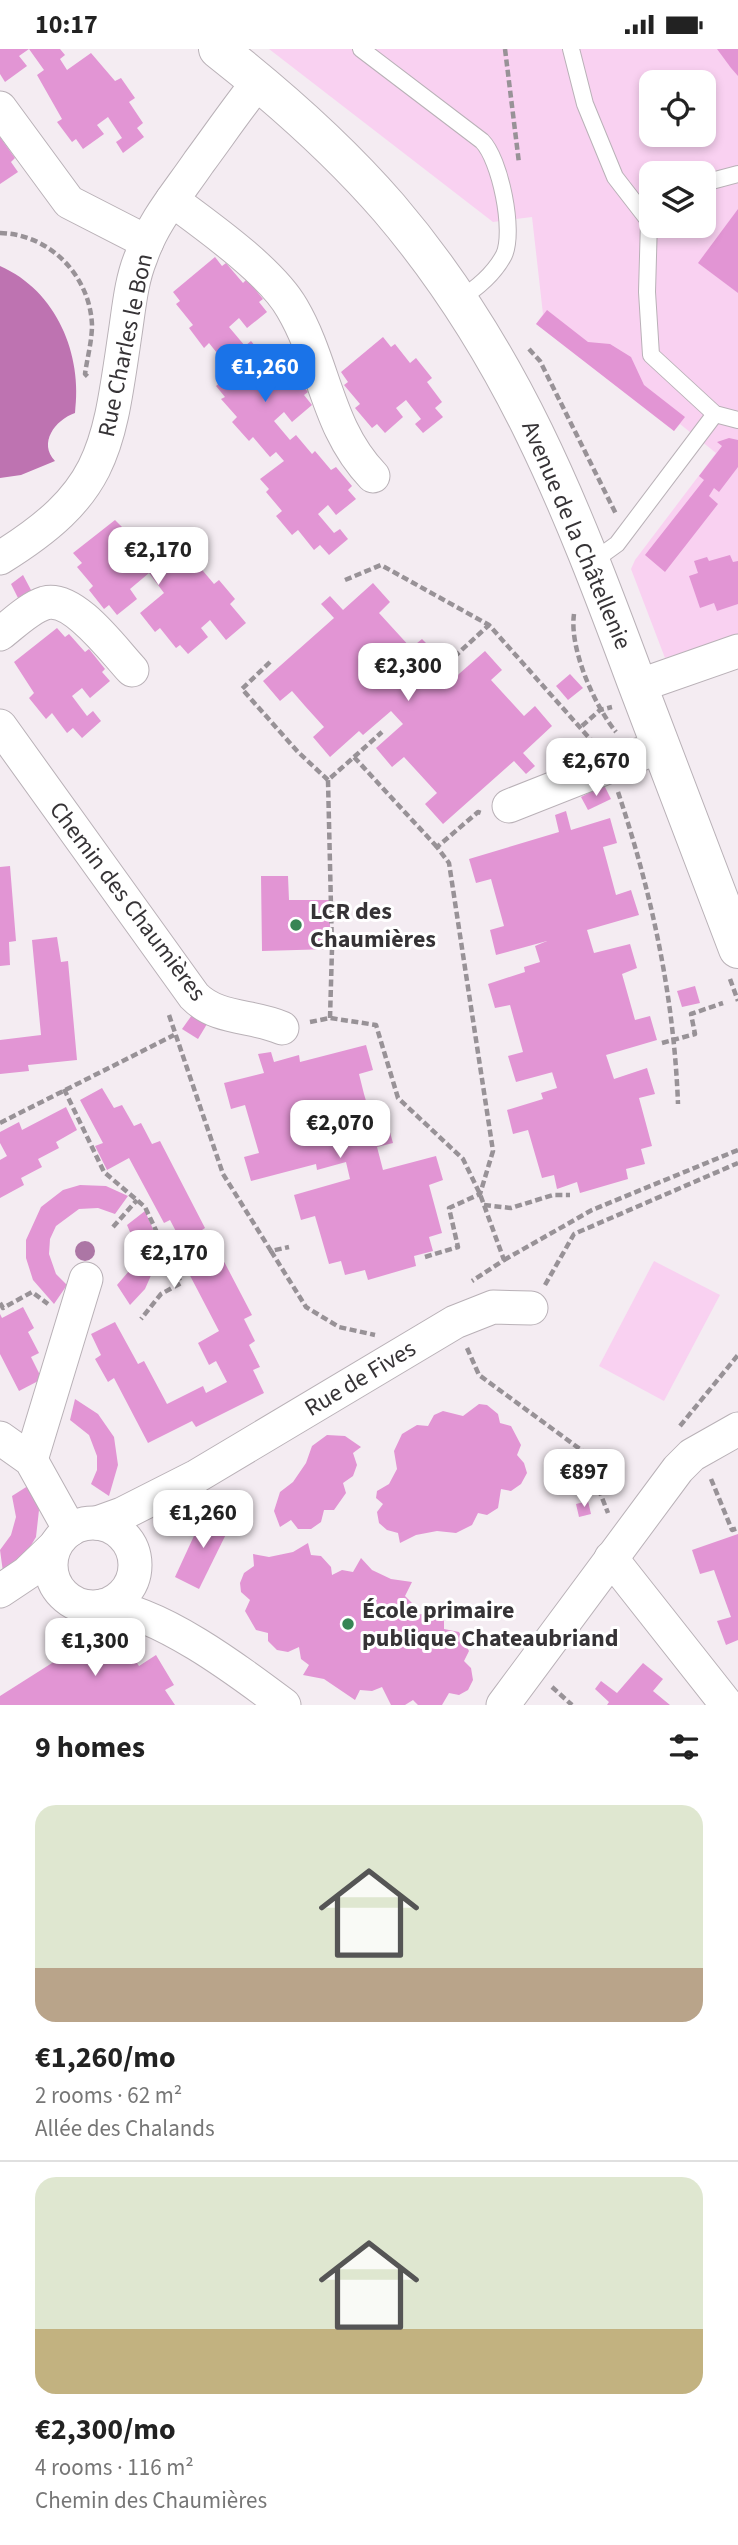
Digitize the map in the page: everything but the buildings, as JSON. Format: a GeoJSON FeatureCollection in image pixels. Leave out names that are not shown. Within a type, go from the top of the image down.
{"type":"FeatureCollection","features":[{"type":"Feature","properties":{"kind":"street","name":"Avenue de la Châtellenie"},"geometry":{"type":"LineString","coordinates":[[218,49],[307,123],[388,208],[458,300],[531,422],[559,480],[592,562],[625,696],[635,756],[734,963]]}},
{"type":"Feature","properties":{"kind":"street","name":"Rue Charles le Bon"},"geometry":{"type":"LineString","coordinates":[[0,558],[39,534],[71,504],[95,468],[115,406],[133,281],[147,242],[172,200],[259,81]]}},
{"type":"Feature","properties":{"kind":"street"},"geometry":{"type":"LineString","coordinates":[[0,109],[69,202],[147,242]]}},
{"type":"Feature","properties":{"kind":"street"},"geometry":{"type":"LineString","coordinates":[[172,200],[263,274],[284,295],[304,331],[344,439],[373,476]]}},
{"type":"Feature","properties":{"kind":"street"},"geometry":{"type":"LineString","coordinates":[[0,635],[37,606],[54,602],[64,604],[80,615],[132,670]]}},
{"type":"Feature","properties":{"kind":"street"},"geometry":{"type":"LineString","coordinates":[[625,696],[738,651]]}},
{"type":"Feature","properties":{"kind":"street","name":"Chemin des Chaumières"},"geometry":{"type":"LineString","coordinates":[[0,726],[187,986],[208,1008],[258,1019],[282,1028]]}},
{"type":"Feature","properties":{"kind":"street"},"geometry":{"type":"LineString","coordinates":[[509,806],[635,756]]}},
{"type":"Feature","properties":{"kind":"street"},"geometry":{"type":"LineString","coordinates":[[31,1459],[86,1279]]}},
{"type":"Feature","properties":{"kind":"street","name":"Rue de Fives"},"geometry":{"type":"LineString","coordinates":[[0,1591],[27,1573],[74,1533],[122,1514],[197,1476],[455,1322],[493,1307],[531,1308]]}},
{"type":"Feature","properties":{"kind":"street"},"geometry":{"type":"LineString","coordinates":[[503,1705],[678,1469],[699,1450],[738,1429]]}},
{"type":"Feature","properties":{"kind":"street"},"geometry":{"type":"LineString","coordinates":[[0,1438],[31,1459],[74,1533]]}},
{"type":"Feature","properties":{"kind":"street","name":"Rue de Fives"},"geometry":{"type":"LineString","coordinates":[[134,1559],[138,1536],[154,1510],[197,1476]]}},
{"type":"Feature","properties":{"kind":"street"},"geometry":{"type":"LineString","coordinates":[[66,1597],[52,1577],[51,1558],[74,1533],[119,1532],[134,1559],[145,1588],[217,1648],[245,1676]]}},
{"type":"Feature","properties":{"kind":"street"},"geometry":{"type":"LineString","coordinates":[[611,1558],[727,1705]]}},
{"type":"Feature","properties":{"kind":"street"},"geometry":{"type":"LineString","coordinates":[[102,1606],[113,1602],[127,1589],[134,1559]]}},
{"type":"Feature","properties":{"kind":"street"},"geometry":{"type":"LineString","coordinates":[[0,1609],[44,1592],[66,1597],[83,1606],[117,1607],[152,1620],[245,1676],[284,1705]]}},
{"type":"Feature","properties":{"kind":"lane"},"geometry":{"type":"LineString","coordinates":[[361,49],[482,141],[496,160],[507,232],[506,248],[485,280],[458,300]]}},
{"type":"Feature","properties":{"kind":"lane"},"geometry":{"type":"LineString","coordinates":[[571,49],[585,104],[615,177],[639,207]]}},
{"type":"Feature","properties":{"kind":"lane"},"geometry":{"type":"LineString","coordinates":[[716,180],[738,174]]}},
{"type":"Feature","properties":{"kind":"lane"},"geometry":{"type":"LineString","coordinates":[[649,238],[647,292],[651,355],[715,414],[738,420]]}},
{"type":"Feature","properties":{"kind":"lane"},"geometry":{"type":"LineString","coordinates":[[592,562],[617,544],[715,414]]}},
{"type":"Feature","properties":{"kind":"path"},"geometry":{"type":"LineString","coordinates":[[505,49],[519,166]]}},
{"type":"Feature","properties":{"kind":"path"},"geometry":{"type":"LineString","coordinates":[[0,233],[46,245],[64,260],[85,288],[92,325],[85,374],[115,406]]}},
{"type":"Feature","properties":{"kind":"path"},"geometry":{"type":"LineString","coordinates":[[345,580],[381,565],[489,625],[582,726],[635,756]]}},
{"type":"Feature","properties":{"kind":"path"},"geometry":{"type":"LineString","coordinates":[[575,610],[573,638],[600,710],[635,756],[653,917],[676,1039],[678,1104]]}},
{"type":"Feature","properties":{"kind":"path"},"geometry":{"type":"LineString","coordinates":[[454,657],[489,625]]}},
{"type":"Feature","properties":{"kind":"path"},"geometry":{"type":"LineString","coordinates":[[270,662],[242,689],[298,752],[328,780],[332,949],[330,1018]]}},
{"type":"Feature","properties":{"kind":"path"},"geometry":{"type":"LineString","coordinates":[[582,726],[600,710],[625,696]]}},
{"type":"Feature","properties":{"kind":"path"},"geometry":{"type":"LineString","coordinates":[[328,780],[382,732]]}},
{"type":"Feature","properties":{"kind":"path"},"geometry":{"type":"LineString","coordinates":[[354,757],[449,863],[493,1151],[480,1194],[449,1208],[458,1247],[425,1257]]}},
{"type":"Feature","properties":{"kind":"path"},"geometry":{"type":"LineString","coordinates":[[437,847],[478,812],[493,816],[509,806]]}},
{"type":"Feature","properties":{"kind":"path"},"geometry":{"type":"LineString","coordinates":[[734,963],[738,1001]]}},
{"type":"Feature","properties":{"kind":"path"},"geometry":{"type":"LineString","coordinates":[[187,986],[168,1008],[174,1035],[223,1174],[306,1307],[339,1327],[374,1334],[393,1357]]}},
{"type":"Feature","properties":{"kind":"path"},"geometry":{"type":"LineString","coordinates":[[662,1043],[695,1034],[691,1014],[723,1003]]}},
{"type":"Feature","properties":{"kind":"path"},"geometry":{"type":"LineString","coordinates":[[282,1028],[330,1018],[376,1025],[398,1098],[463,1159],[480,1194],[504,1260]]}},
{"type":"Feature","properties":{"kind":"path"},"geometry":{"type":"LineString","coordinates":[[0,1123],[174,1035]]}},
{"type":"Feature","properties":{"kind":"path"},"geometry":{"type":"LineString","coordinates":[[64,1089],[104,1172],[145,1207],[181,1283],[161,1294],[141,1319]]}},
{"type":"Feature","properties":{"kind":"path"},"geometry":{"type":"LineString","coordinates":[[611,1558],[611,1519],[584,1452],[479,1375],[455,1322],[463,1286],[592,1210],[738,1150]]}},
{"type":"Feature","properties":{"kind":"path"},"geometry":{"type":"LineString","coordinates":[[531,1308],[574,1234],[738,1163]]}},
{"type":"Feature","properties":{"kind":"path"},"geometry":{"type":"LineString","coordinates":[[484,1205],[511,1208],[553,1195],[570,1195]]}},
{"type":"Feature","properties":{"kind":"path"},"geometry":{"type":"LineString","coordinates":[[113,1227],[137,1200]]}},
{"type":"Feature","properties":{"kind":"path"},"geometry":{"type":"LineString","coordinates":[[271,1251],[289,1247]]}},
{"type":"Feature","properties":{"kind":"path"},"geometry":{"type":"LineString","coordinates":[[0,1303],[3,1308],[33,1292],[52,1308],[76,1316]]}},
{"type":"Feature","properties":{"kind":"path"},"geometry":{"type":"LineString","coordinates":[[699,1450],[732,1530],[738,1528]]}},
{"type":"Feature","properties":{"kind":"shaded area"},"geometry":{"type":"Polygon","coordinates":[[[269,49],[738,49],[738,635],[665,658],[631,569],[716,453],[680,424],[674,431],[536,324],[543,314],[532,217],[493,222],[269,49]]]}},
{"type":"Feature","properties":{"kind":"shaded area"},"geometry":{"type":"Polygon","coordinates":[[[0,266],[37,291],[51,308],[70,348],[76,391],[75,413],[61,421],[51,433],[48,447],[55,461],[21,475],[0,478],[0,266]]]}},
{"type":"Feature","properties":{"kind":"shaded area"},"geometry":{"type":"Polygon","coordinates":[[[654,1261],[720,1295],[664,1401],[599,1366],[654,1261]]]}},
{"type":"Feature","properties":{"kind":"place","name":"LCR des Chaumières"},"geometry":{"type":"Point","coordinates":[296,925]}},
{"type":"Feature","properties":{"kind":"place","name":"École primaire publique Chateaubriand"},"geometry":{"type":"Point","coordinates":[348,1624]}}]}
